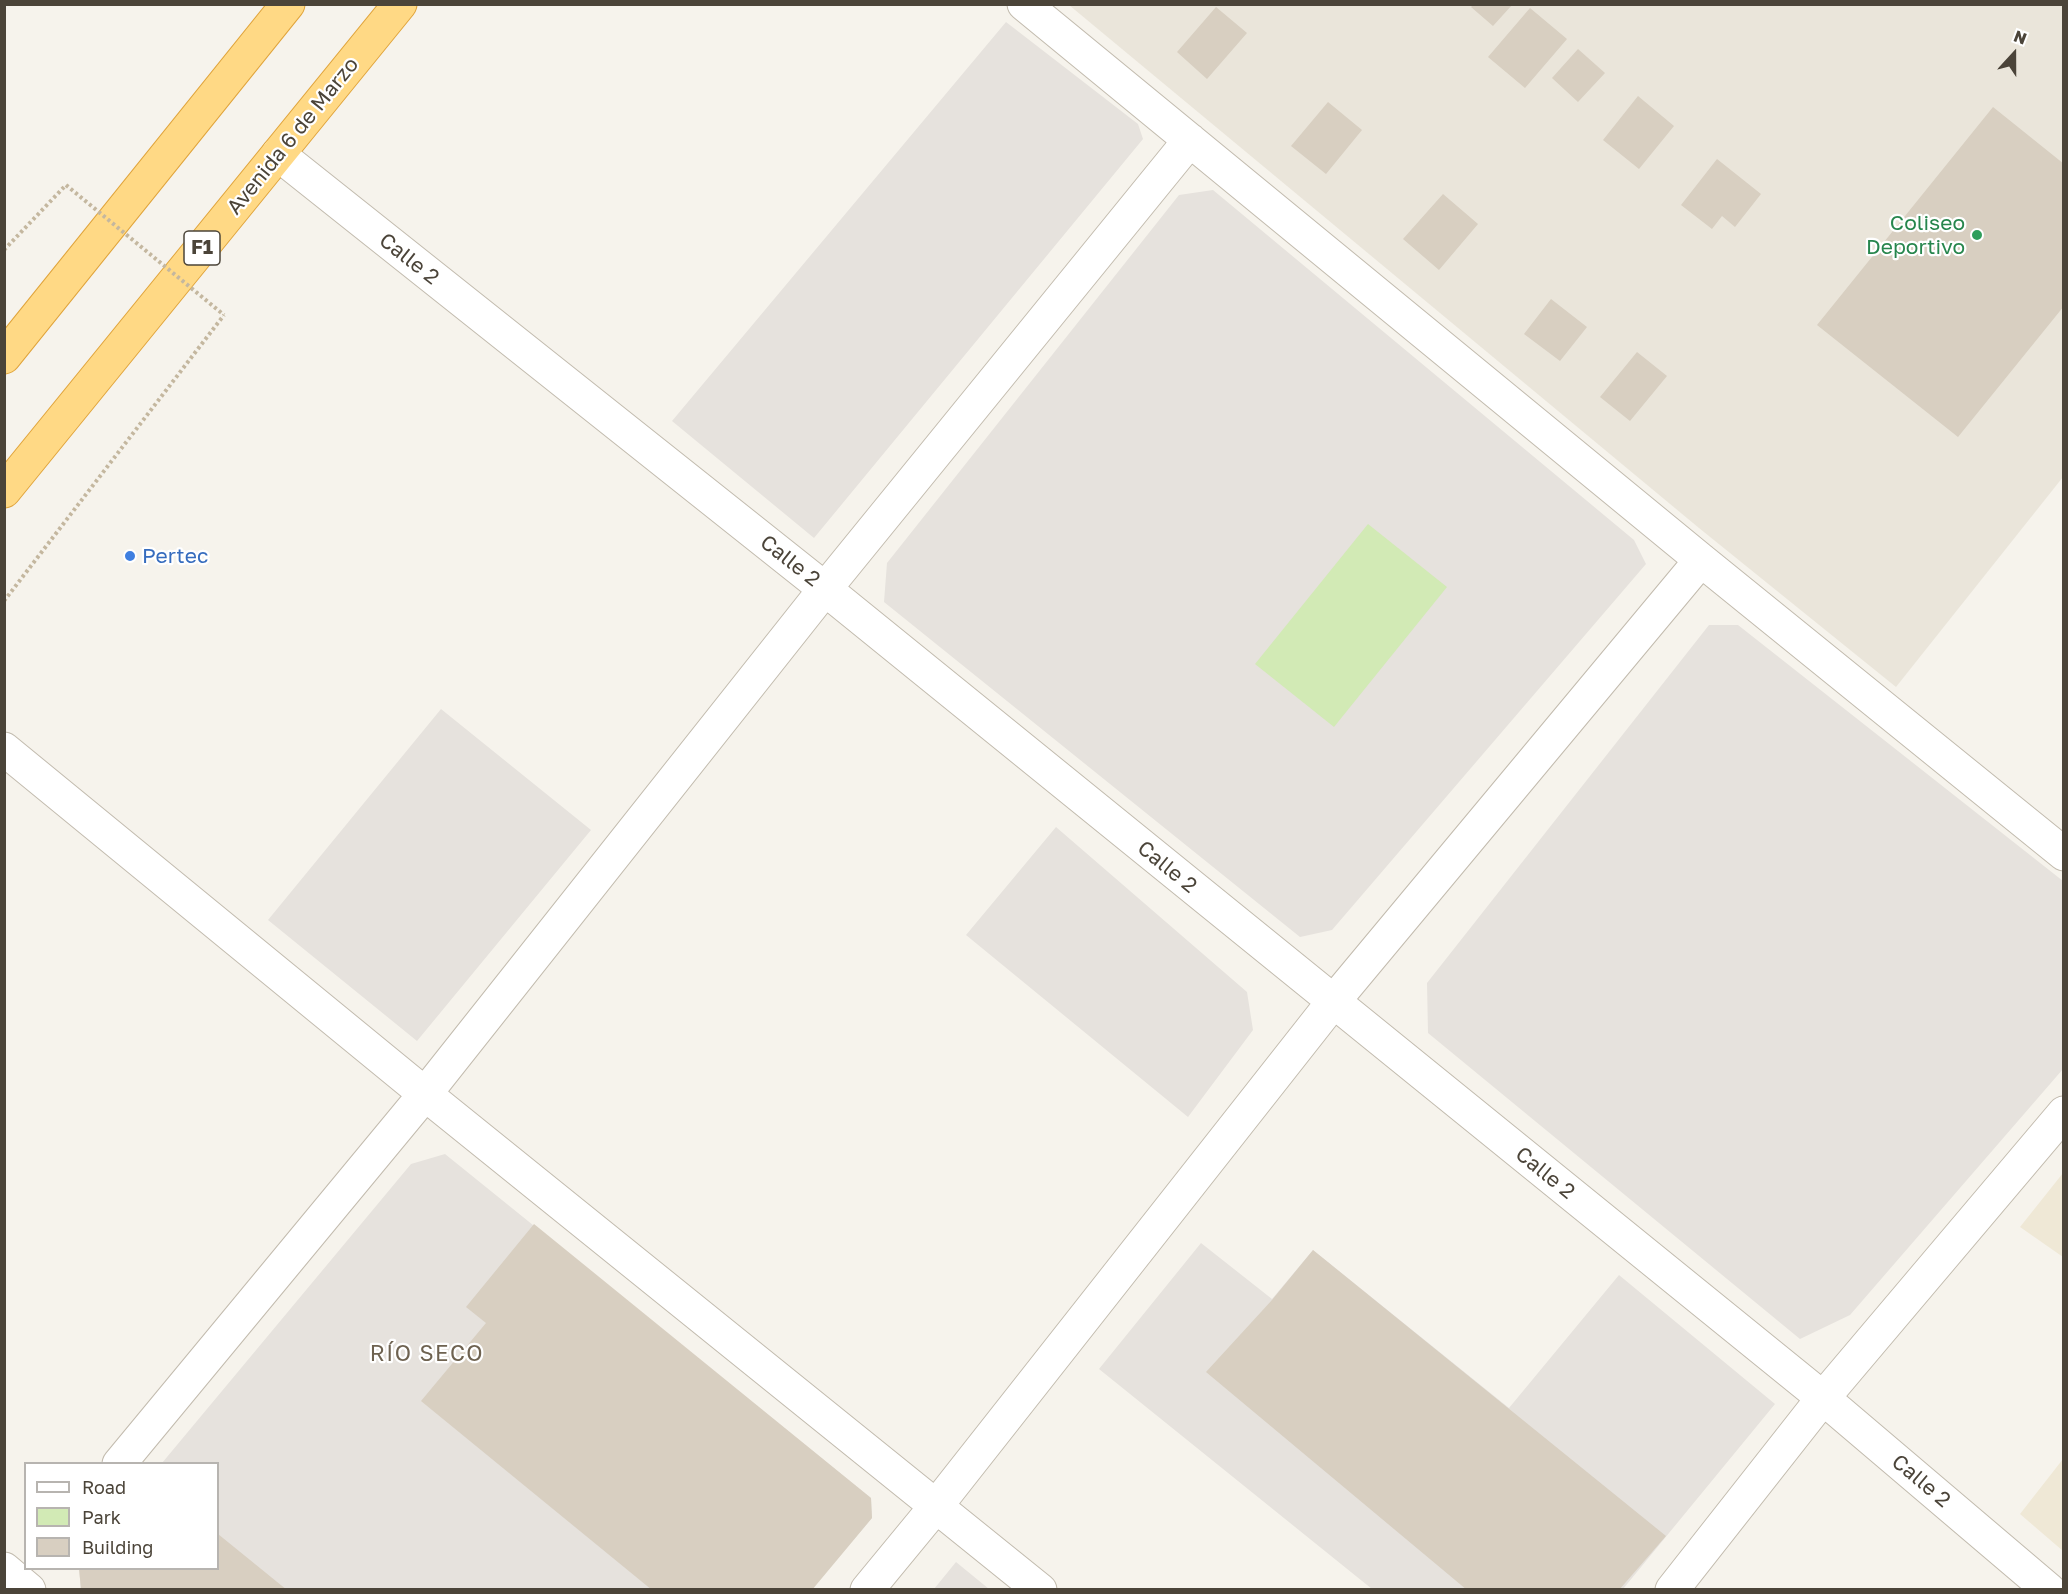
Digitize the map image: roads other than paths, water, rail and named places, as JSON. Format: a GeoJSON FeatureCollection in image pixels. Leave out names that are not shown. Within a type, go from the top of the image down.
{"type":"FeatureCollection","features":[{"type":"Feature","properties":{"kind":"highway"},"geometry":{"type":"LineString","coordinates":[[4,357],[288,4]]}},
{"type":"Feature","properties":{"kind":"highway","name":"Avenida 6 de Marzo"},"geometry":{"type":"LineString","coordinates":[[4,491],[399,4]]}},
{"type":"Feature","properties":{"kind":"street"},"geometry":{"type":"LineString","coordinates":[[1024,4],[1701,560],[2064,854]]}},
{"type":"Feature","properties":{"kind":"street"},"geometry":{"type":"LineString","coordinates":[[121,1462],[425,1094],[825,589],[1190,140]]}},
{"type":"Feature","properties":{"kind":"street","name":"Calle 2"},"geometry":{"type":"LineString","coordinates":[[278,154],[825,589],[1823,1398],[2049,1590]]}},
{"type":"Feature","properties":{"kind":"street"},"geometry":{"type":"LineString","coordinates":[[867,1590],[937,1505],[1333,1002],[1701,560]]}},
{"type":"Feature","properties":{"kind":"street"},"geometry":{"type":"LineString","coordinates":[[4,749],[425,1094],[1040,1590]]}},
{"type":"Feature","properties":{"kind":"street"},"geometry":{"type":"LineString","coordinates":[[1672,1590],[1823,1398],[2064,1113]]}},
{"type":"Feature","properties":{"kind":"place","name":"Coliseo Deportivo"},"geometry":{"type":"Point","coordinates":[1977,235]}},
{"type":"Feature","properties":{"kind":"place","name":"Pertec"},"geometry":{"type":"Point","coordinates":[130,556]}},
{"type":"Feature","properties":{"kind":"district","name":"RÍO SECO"},"geometry":{"type":"Point","coordinates":[427,1354]}}]}
